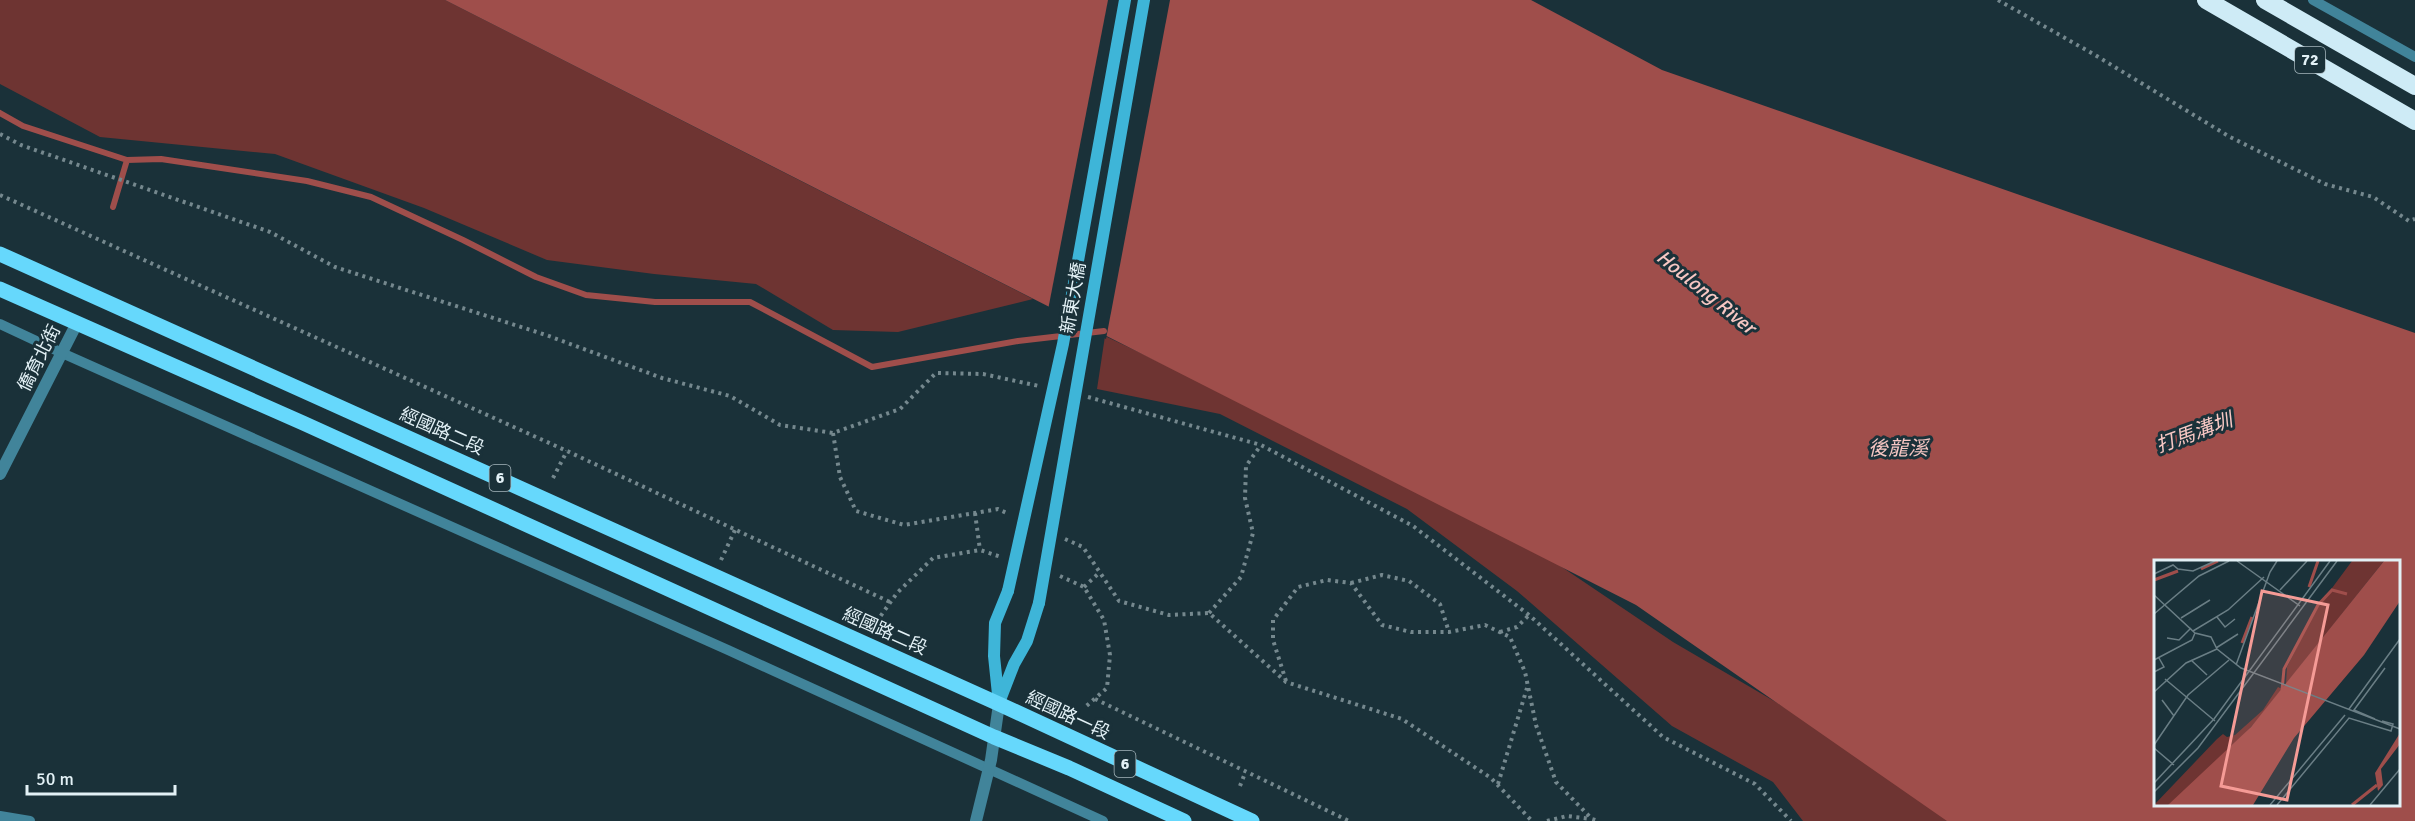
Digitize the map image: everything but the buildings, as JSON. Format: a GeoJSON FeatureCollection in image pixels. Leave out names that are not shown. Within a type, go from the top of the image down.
{"type":"FeatureCollection","features":[{"type":"Feature","properties":{"kind":"highway","name":"72"},"geometry":{"type":"LineString","coordinates":[[2206,0],[2415,121]]}},
{"type":"Feature","properties":{"kind":"highway","name":"72"},"geometry":{"type":"LineString","coordinates":[[2265,0],[2415,86]]}},
{"type":"Feature","properties":{"kind":"main road","name":"經國路二段"},"geometry":{"type":"LineString","coordinates":[[0,254],[999,704]]}},
{"type":"Feature","properties":{"kind":"main road","name":"6"},"geometry":{"type":"LineString","coordinates":[[0,289],[303,423],[1184,821]]}},
{"type":"Feature","properties":{"kind":"main road","name":"經國路一段"},"geometry":{"type":"LineString","coordinates":[[999,704],[1252,821]]}},
{"type":"Feature","properties":{"kind":"street","name":"新東大橋"},"geometry":{"type":"LineString","coordinates":[[999,704],[994,656],[994,623],[1008,591],[1063,344],[1125,0]]}},
{"type":"Feature","properties":{"kind":"street","name":"新東大橋"},"geometry":{"type":"LineString","coordinates":[[999,704],[1014,664],[1027,641],[1039,603],[1144,0]]}},
{"type":"Feature","properties":{"kind":"street","name":"僑育北街"},"geometry":{"type":"LineString","coordinates":[[0,474],[77,323]]}},
{"type":"Feature","properties":{"kind":"street"},"geometry":{"type":"LineString","coordinates":[[976,821],[999,704]]}},
{"type":"Feature","properties":{"kind":"lane"},"geometry":{"type":"LineString","coordinates":[[2313,0],[2415,57]]}},
{"type":"Feature","properties":{"kind":"lane"},"geometry":{"type":"LineString","coordinates":[[0,324],[728,650],[1103,821]]}},
{"type":"Feature","properties":{"kind":"lane"},"geometry":{"type":"LineString","coordinates":[[0,816],[30,821]]}},
{"type":"Feature","properties":{"kind":"path"},"geometry":{"type":"LineString","coordinates":[[1998,0],[2095,55],[2230,137],[2325,184],[2373,197],[2409,220],[2415,219]]}},
{"type":"Feature","properties":{"kind":"path"},"geometry":{"type":"LineString","coordinates":[[0,134],[21,145],[270,232],[335,267],[546,335],[662,378],[730,396],[780,425],[832,434],[900,409],[936,373],[983,374],[1040,386]]}},
{"type":"Feature","properties":{"kind":"path"},"geometry":{"type":"LineString","coordinates":[[0,195],[567,451],[890,602]]}},
{"type":"Feature","properties":{"kind":"path"},"geometry":{"type":"LineString","coordinates":[[1086,396],[1261,445],[1413,526],[1528,615],[1663,737],[1755,784],[1791,821]]}},
{"type":"Feature","properties":{"kind":"path"},"geometry":{"type":"LineString","coordinates":[[832,434],[840,477],[856,511],[904,525],[998,509],[1019,519]]}},
{"type":"Feature","properties":{"kind":"path"},"geometry":{"type":"LineString","coordinates":[[1062,538],[1083,547],[1119,601],[1169,615],[1209,613],[1241,578],[1253,533],[1245,498],[1246,466],[1261,445]]}},
{"type":"Feature","properties":{"kind":"path"},"geometry":{"type":"LineString","coordinates":[[553,478],[567,451]]}},
{"type":"Feature","properties":{"kind":"path"},"geometry":{"type":"LineString","coordinates":[[975,513],[980,550]]}},
{"type":"Feature","properties":{"kind":"path"},"geometry":{"type":"LineString","coordinates":[[720,561],[735,530]]}},
{"type":"Feature","properties":{"kind":"path"},"geometry":{"type":"LineString","coordinates":[[1084,587],[1100,572]]}},
{"type":"Feature","properties":{"kind":"path"},"geometry":{"type":"LineString","coordinates":[[1286,682],[1273,640],[1273,620],[1298,587],[1327,580],[1351,583],[1382,575],[1408,580],[1440,604],[1449,632]]}},
{"type":"Feature","properties":{"kind":"path"},"geometry":{"type":"LineString","coordinates":[[1351,583],[1382,625],[1411,632],[1449,632],[1485,626],[1510,637],[1525,672],[1536,725],[1556,782],[1592,819]]}},
{"type":"Feature","properties":{"kind":"path"},"geometry":{"type":"LineString","coordinates":[[1209,613],[1286,682],[1402,719],[1491,778],[1532,821]]}},
{"type":"Feature","properties":{"kind":"path"},"geometry":{"type":"LineString","coordinates":[[1499,632],[1517,627],[1528,615]]}},
{"type":"Feature","properties":{"kind":"path"},"geometry":{"type":"LineString","coordinates":[[1498,784],[1528,686]]}},
{"type":"Feature","properties":{"kind":"path"},"geometry":{"type":"LineString","coordinates":[[1095,699],[1348,821]]}},
{"type":"Feature","properties":{"kind":"path"},"geometry":{"type":"LineString","coordinates":[[1240,786],[1245,773]]}},
{"type":"Feature","properties":{"kind":"path"},"geometry":{"type":"LineString","coordinates":[[1547,821],[1567,816],[1599,821]]}},
{"type":"Feature","properties":{"kind":"shaded area"},"geometry":{"type":"Polygon","coordinates":[[[0,0],[445,0],[1033,299],[898,332],[833,330],[756,284],[547,260],[424,208],[275,154],[100,137],[0,84],[0,0]]]}},
{"type":"Feature","properties":{"kind":"shaded area"},"geometry":{"type":"Polygon","coordinates":[[[1105,336],[1498,524],[1673,642],[1979,821],[1803,821],[1773,782],[1672,726],[1517,591],[1407,509],[1220,414],[1097,389],[1105,336]]]}},
{"type":"Feature","properties":{"kind":"water","name":"後龍溪"},"geometry":{"type":"Polygon","coordinates":[[[445,0],[1531,0],[1662,70],[2415,333],[2415,821],[1947,821],[1636,605],[445,0]]]}},
{"type":"Feature","properties":{"kind":"pier"},"geometry":{"type":"Polygon","coordinates":[[[1108,0],[1170,0],[1106,339],[1048,310],[1108,0]]]}},
{"type":"Feature","properties":{"kind":"waterway"},"geometry":{"type":"LineString","coordinates":[[0,113],[23,126],[127,160],[161,159],[307,181],[371,197],[536,277],[586,295],[655,302],[750,302],[872,367],[1018,341],[1104,331]]}},
{"type":"Feature","properties":{"kind":"waterway"},"geometry":{"type":"LineString","coordinates":[[113,207],[127,160]]}},
{"type":"Feature","properties":{"kind":"water label","name":"Houlong River"},"geometry":{"type":"Point","coordinates":[1706,292]}},
{"type":"Feature","properties":{"kind":"water label","name":"打馬溝圳"},"geometry":{"type":"Point","coordinates":[2194,433]}}]}
